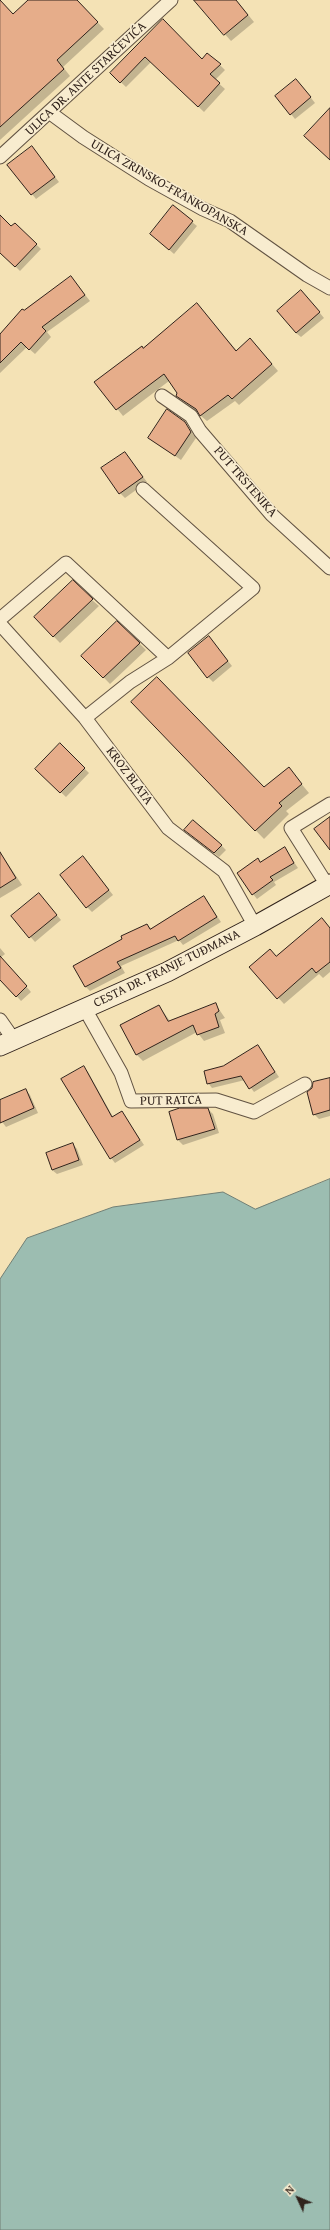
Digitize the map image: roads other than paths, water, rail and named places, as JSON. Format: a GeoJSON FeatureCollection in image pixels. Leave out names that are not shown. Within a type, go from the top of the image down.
{"type":"FeatureCollection","features":[{"type":"Feature","properties":{"kind":"main road","name":"CESTA DR. FRANJE TUĐMANA"},"geometry":{"type":"LineString","coordinates":[[7,1043],[167,972],[329,885]]}},
{"type":"Feature","properties":{"kind":"street","name":"ULICA DR. ANTE STARČEVIĆA"},"geometry":{"type":"LineString","coordinates":[[0,157],[171,0]]}},
{"type":"Feature","properties":{"kind":"street","name":"ULICA ZRINSKO-FRANKOPANSKA"},"geometry":{"type":"LineString","coordinates":[[49,112],[83,137],[149,179],[202,209],[230,221],[307,275],[330,288]]}},
{"type":"Feature","properties":{"kind":"street","name":"PUT TRSTENIKA"},"geometry":{"type":"LineString","coordinates":[[162,396],[191,416],[200,431],[272,515],[330,568]]}},
{"type":"Feature","properties":{"kind":"street"},"geometry":{"type":"LineString","coordinates":[[85,718],[130,682],[168,658],[253,588],[143,489]]}},
{"type":"Feature","properties":{"kind":"street"},"geometry":{"type":"LineString","coordinates":[[0,619],[66,563],[168,658]]}},
{"type":"Feature","properties":{"kind":"street","name":"KROZ BLATA"},"geometry":{"type":"LineString","coordinates":[[0,624],[85,718],[168,828],[224,871],[255,926]]}},
{"type":"Feature","properties":{"kind":"street"},"geometry":{"type":"LineString","coordinates":[[329,885],[291,828],[330,804]]}},
{"type":"Feature","properties":{"kind":"street","name":"PUT RATCA"},"geometry":{"type":"LineString","coordinates":[[85,1009],[121,1073],[131,1101],[216,1100],[254,1112],[306,1084]]}},
{"type":"Feature","properties":{"kind":"street"},"geometry":{"type":"LineString","coordinates":[[0,1020],[7,1043]]}},
{"type":"Feature","properties":{"kind":"water"},"geometry":{"type":"Polygon","coordinates":[[[330,1179],[330,2230],[0,2230],[0,1279],[27,1238],[113,1207],[223,1192],[255,1209],[330,1179]]]}}]}
